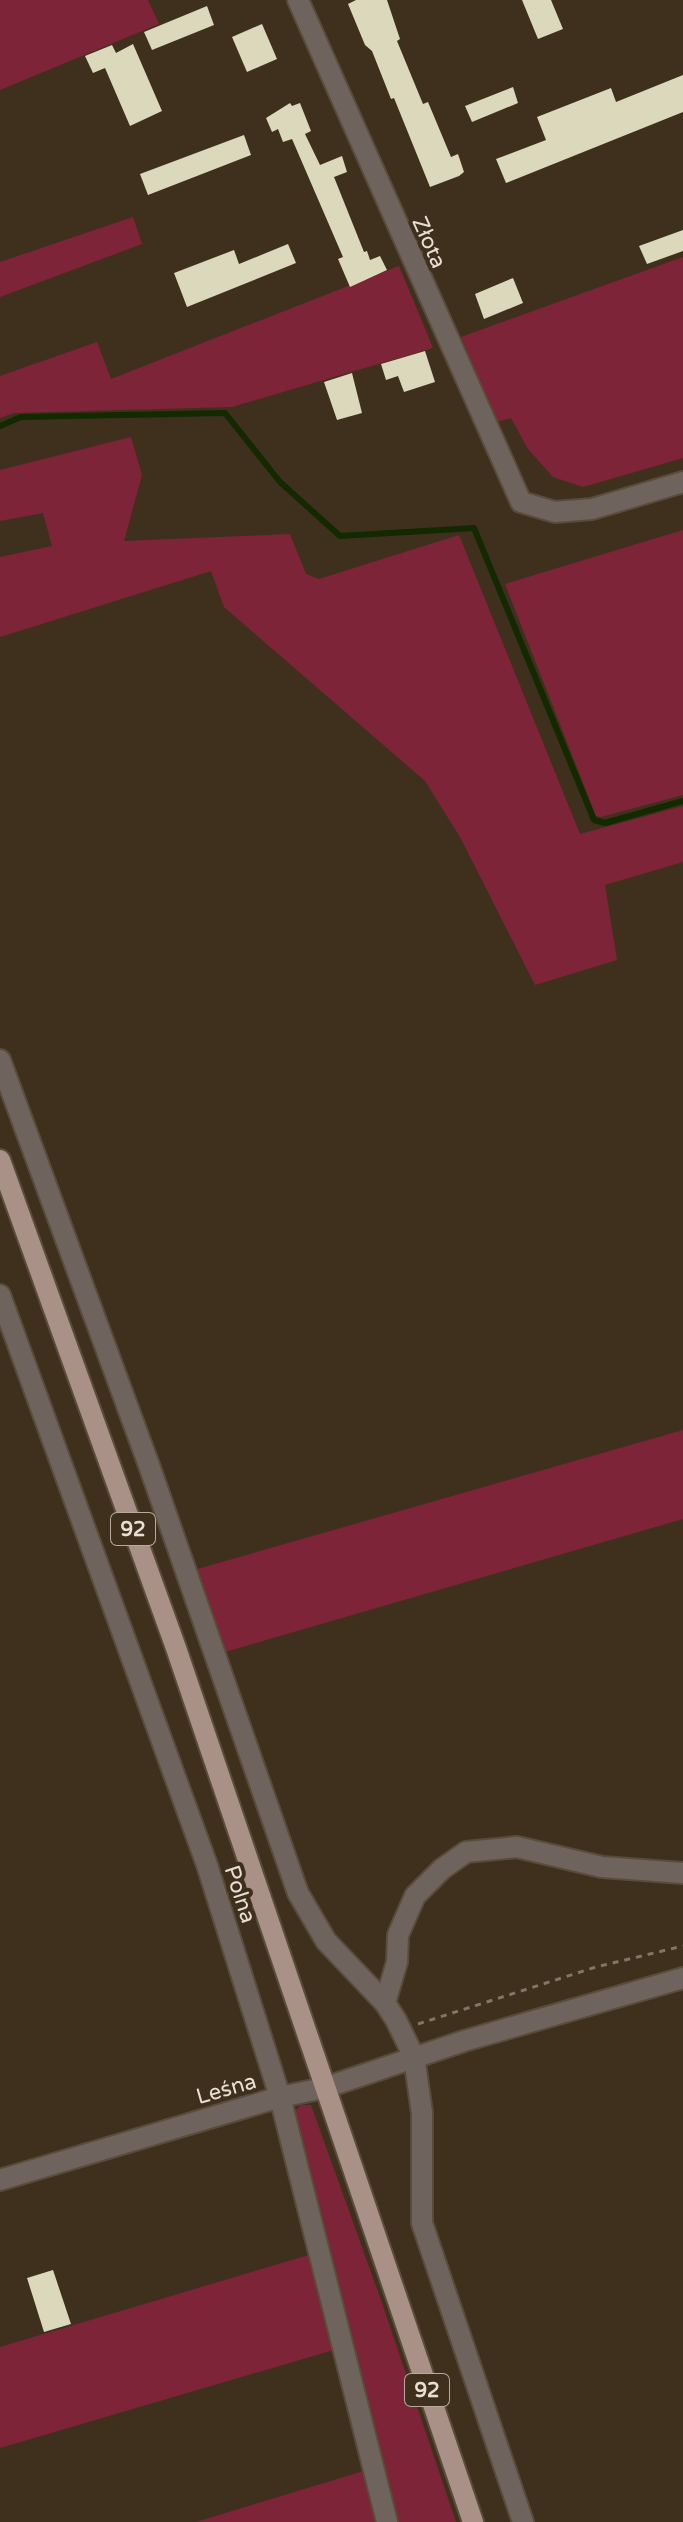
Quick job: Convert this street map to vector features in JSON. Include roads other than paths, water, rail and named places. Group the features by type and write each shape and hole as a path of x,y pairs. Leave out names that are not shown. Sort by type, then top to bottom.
{"main road":[{"name":"92","path":"0,1160 176,1648 473,2522"}],"street":[{"name":"Złota","path":"298,0 521,502 555,512 592,509 683,482"},
{"path":"0,1060 150,1468 298,1893 326,1941 385,2003 414,2057 422,2113 422,2223 523,2522"},
{"name":"Polna","path":"0,1295 207,1865 280,2097 387,2522"},
{"path":"385,2003 397,1962 398,1935 415,1896 442,1869 466,1852 517,1847 602,1867 683,1873"},
{"name":"Leśna","path":"0,2180 280,2097 324,2088 464,2041 683,1978"}],"waterway":[{"path":"0,426 21,417 225,413 280,482 340,536 474,528 594,820 605,823 683,801"}]}
